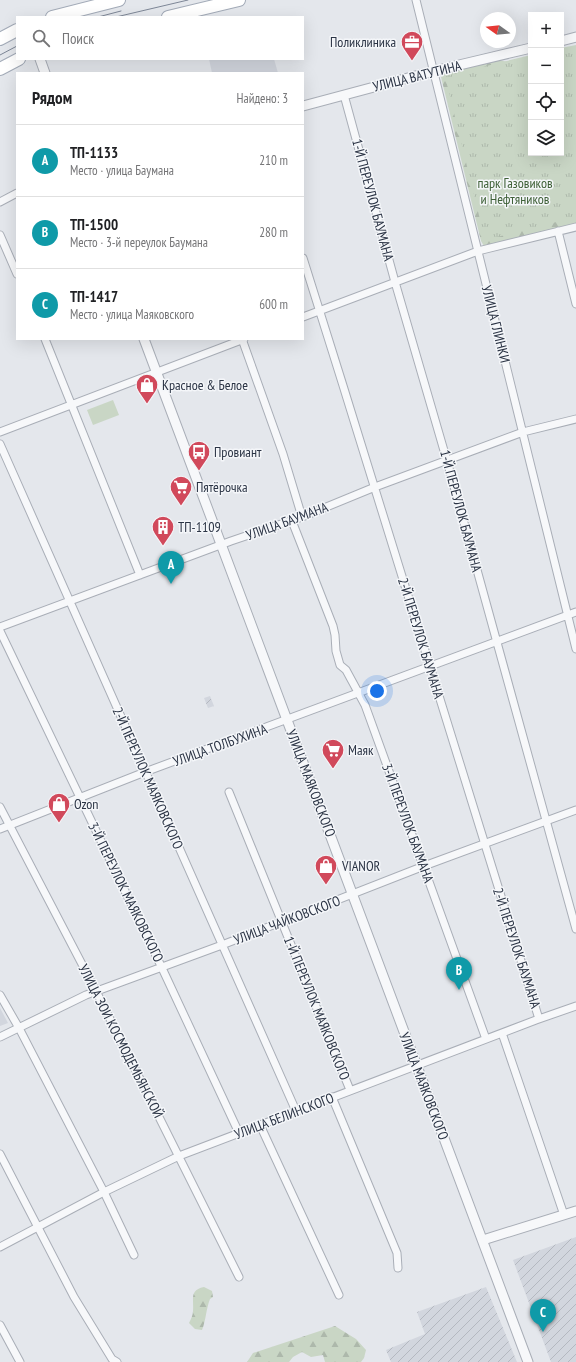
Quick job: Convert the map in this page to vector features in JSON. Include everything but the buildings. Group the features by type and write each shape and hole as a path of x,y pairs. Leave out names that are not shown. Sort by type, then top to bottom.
{"main road":[{"path":"56,16 119,0"},
{"path":"172,16 239,0"},
{"path":"0,39 16,31"},
{"path":"0,69 17,60"}],"street":[{"name":"УЛИЦА ГЛИНКИ","path":"416,0 576,649"},
{"path":"564,40 576,37"},
{"name":"УЛИЦА ВАТУТИНА","path":"304,106 434,71 528,49"},
{"path":"40,60 45,72"},
{"name":"1-Й ПЕРЕУЛОК БАУМАНА","path":"344,95 395,282 448,461 576,929"},
{"path":"0,202 16,194"},
{"path":"304,317 478,251 576,227"},
{"path":"558,231 576,304"},
{"path":"0,235 16,272"},
{"name":"2-Й ПЕРЕУЛОК БАУМАНА","path":"304,261 376,487 429,666 539,1019"},
{"path":"45,340 140,575"},
{"name":"УЛИЦА МАЯКОВСКОГО","path":"144,340 528,1362"},
{"path":"0,432 240,340"},
{"path":"243,340 283,454 302,517"},
{"name":"УЛИЦА БАУМАНА","path":"0,627 221,545 292,521 376,487 523,432 576,419"},
{"name":"2-Й ПЕРЕУЛОК МАЯКОВСКОГО","path":"0,444 296,1111"},
{"name":"3-Й ПЕРЕУЛОК БАУМАНА","path":"292,521 333,626 336,651 340,665 346,670 365,705 486,1039"},
{"name":"УЛИЦА ТОЛБУХИНА","path":"0,829 145,772 576,612"},
{"name":"3-Й ПЕРЕУЛОК МАЯКОВСКОГО","path":"0,631 162,968 238,1133"},
{"name":"1-Й ПЕРЕУЛОК МАЯКОВСКОГО","path":"229,792 283,921 350,1090"},
{"name":"УЛИЦА ЗОИ КОСМОДЕМЬЯНСКОЙ","path":"0,806 240,1277"},
{"name":"УЛИЦА ЧАЙКОВСКОГО","path":"0,1037 96,992 222,945 424,866 576,810"},
{"path":"0,995 19,1028 104,1192 134,1255"},
{"name":"УЛИЦА БЕЛИНСКОГО","path":"0,1247 37,1226 179,1156 539,1019 576,1007"},
{"path":"502,1033 564,1215"},
{"name":"1-Й ПЕРЕУЛОК МАЯКОВСКОГО","path":"332,1097 397,1253 398,1268"},
{"path":"260,1125 339,1295"},
{"path":"0,1154 74,1297 112,1359 117,1362"},
{"path":"483,1240 576,1211"},
{"path":"0,1325 20,1362"}],"shaded area":[{"path":"209,60 274,60 278,72 212,72"},
{"path":"210,696 214,706 208,708 204,698"},
{"path":"0,1008 8,1023 0,1026"},
{"path":"576,1237 576,1362 551,1362 513,1260"},
{"path":"486,1287 517,1362 391,1362 386,1350 425,1334 417,1312"}],"green space":[{"name":"парк Газовиков и Нефтяников","path":"576,45 576,217 485,240 445,76 528,56 528,156 564,156 564,47"},
{"name":"парк Газовиков и Нефтяников","path":"498,60 508,62 465,82 528,154 528,156 530,156 576,209 576,226 484,246 481,241 441,77 443,73 447,71 456,71"},
{"path":"113,400 119,415 93,425 87,410"},
{"path":"204,1287 212,1291 213,1297 210,1299 202,1330 195,1329 189,1323 193,1314 194,1293 199,1288"},
{"path":"335,1326 356,1339 366,1350 364,1358 361,1362 325,1362 323,1355 311,1357 302,1352 293,1357 289,1362 247,1362 253,1353"}],"tram line":[{"path":"120,16 188,0"},
{"path":"102,16 121,11"},
{"path":"0,55 16,47"}],"place":[{"name":"Поликлиника","path":"412,62"},
{"name":"Красное & Белое","path":"147,404"},
{"name":"Провиант","path":"199,472"},
{"name":"Пятёрочка","path":"181,506"},
{"name":"ТП-1109","path":"163,546"},
{"name":"ТП-1133","path":"171,584"},
{"name":"Маяк","path":"333,770"},
{"name":"Ozon","path":"59,824"},
{"name":"VIANOR","path":"326,886"},
{"name":"ТП-1500","path":"459,990"},
{"name":"ТП-1417","path":"543,1332"}]}
